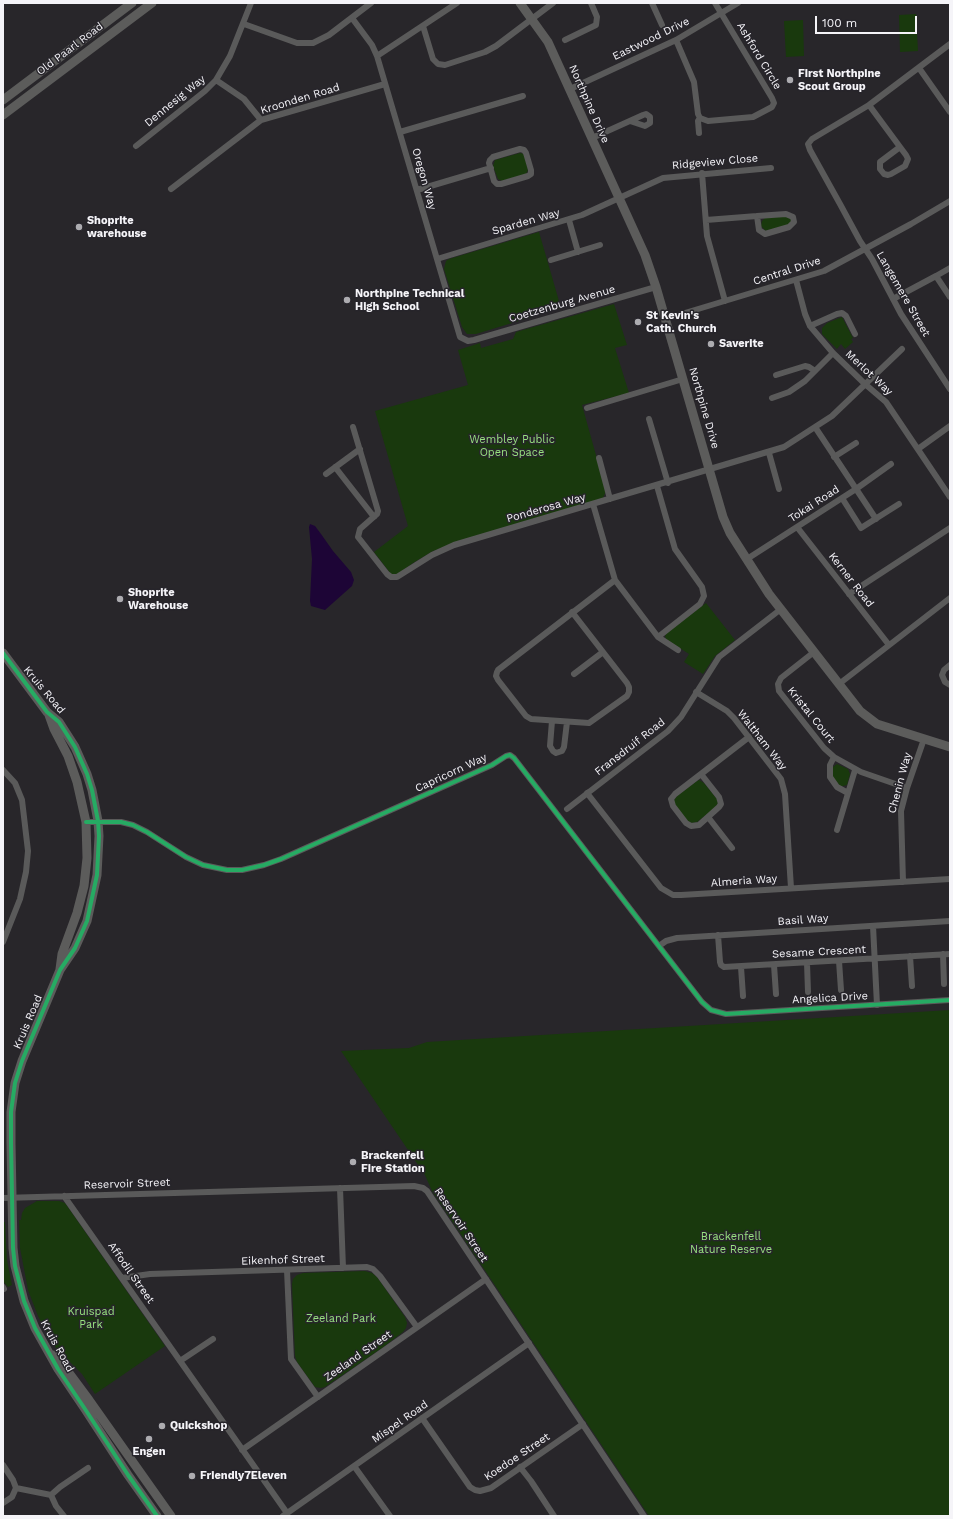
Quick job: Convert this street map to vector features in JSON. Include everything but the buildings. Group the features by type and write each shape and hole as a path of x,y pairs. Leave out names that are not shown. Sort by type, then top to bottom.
{"street":[{"name":"Old Paarl Road","path":"3,100 132,3"},
{"name":"Old Paarl Road","path":"3,115 152,3"},
{"name":"Dennesig Way","path":"136,146 206,91 216,80 230,56 244,24 251,3"},
{"path":"244,24 292,41 308,44 324,39 371,3"},
{"path":"377,56 457,3"},
{"name":"Northpine Drive","path":"520,3 548,42 644,255 656,287 709,470 725,522 730,533 769,594 860,711 871,720 884,726 950,747"},
{"path":"423,26 433,59 438,64 443,65 473,57 496,46 553,3"},
{"path":"565,40 596,24 597,18 591,3"},
{"path":"652,3 662,25"},
{"path":"715,3 721,13"},
{"name":"Eastwood Drive","path":"570,89 676,40 738,3"},
{"name":"Ashford Circle","path":"700,118 708,121 753,117 770,109 774,103 721,13"},
{"name":"Oregon Way","path":"352,18 372,45 377,56 460,337 468,341 474,340"},
{"path":"676,40 694,82 697,112 700,118 698,121 699,133"},
{"path":"900,147 880,162 880,169 884,174 891,174 907,163 908,159 906,155 869,105 950,44"},
{"path":"919,68 950,112"},
{"path":"216,80 244,99 262,120"},
{"name":"Kroonden Road","path":"171,189 262,120 385,84"},
{"path":"400,132 523,96"},
{"name":"Langemere Street","path":"869,105 812,139 808,144 901,314 950,389"},
{"path":"592,138 630,121"},
{"path":"522,149 526,153 532,172 528,176 498,184 494,181 491,168 489,162 491,158 522,149"},
{"path":"417,190 491,168"},
{"name":"Ridgeview Close","path":"619,198 663,178 771,168"},
{"path":"702,174 709,244 726,301"},
{"name":"Sparden Way","path":"437,259 569,220 619,198"},
{"name":"Central Drive","path":"665,319 824,271 866,250 950,201"},
{"path":"706,220 757,216 786,214 792,217 794,222 789,227 765,234 759,230 757,216"},
{"path":"569,220 578,252"},
{"path":"551,260 600,245"},
{"path":"893,299 950,268"},
{"path":"936,276 950,297"},
{"name":"Merlot Way","path":"796,280 805,314 810,326 833,353 890,406 950,497"},
{"name":"Coetzenburg Avenue","path":"474,340 656,287"},
{"path":"810,326 842,313 846,316 855,334"},
{"name":"Ponderosa Way","path":"374,517 360,529 358,537 387,574 394,578 432,555 454,545 784,448 835,414 902,348"},
{"path":"772,398 789,392 815,371 833,353"},
{"path":"776,375 803,366 809,367 815,371"},
{"path":"587,408 683,379"},
{"path":"650,419 668,482"},
{"path":"918,449 950,426"},
{"path":"335,467 374,517 378,511 353,427"},
{"path":"815,427 876,519"},
{"path":"834,457 856,443"},
{"path":"326,474 360,448"},
{"path":"769,453 779,488"},
{"path":"599,458 610,499"},
{"name":"Tokai Road","path":"747,559 856,489 891,464"},
{"path":"657,486 675,549 702,587 704,596 700,604 658,637"},
{"path":"842,498 861,528 899,504"},
{"path":"593,504 615,580 658,637 678,650"},
{"name":"Kerner Road","path":"797,527 889,645"},
{"path":"849,594 950,528"},
{"path":"572,612 629,685 629,692 627,696 591,723 534,720 526,716 498,680 496,674 498,670 572,612 615,580"},
{"path":"839,684 950,598"},
{"name":"Fransdruif Road","path":"567,808 668,732 681,717 719,657 780,609"},
{"path":"574,674 603,652"},
{"name":"Kristal Court","path":"814,652 781,678 778,682 779,691 824,748 834,757 855,770 907,788"},
{"name":"Kruis Road","path":"3,653 47,712 59,722 75,747 87,774 98,821 99,850 94,894 86,922 78,942 60,970 22,1061 15,1083 11,1112 7,1198 18,1282 35,1328 58,1369 153,1514"},
{"path":"950,665 944,670 942,675 945,682 950,685"},
{"name":"Waltham Way","path":"696,692 730,714 778,775 784,788 790,888"},
{"name":"Kruis Road","path":"47,712 68,756 78,782 86,822 84,886 77,913 62,954 60,970"},
{"path":"552,721 550,746 552,751 556,753 562,751 564,747 566,722"},
{"path":"701,774 721,801 719,807 696,826 689,825 673,806 671,801 675,794 749,737"},
{"name":"Chenin Way","path":"903,882 900,820 907,788 924,739"},
{"name":"Capricorn Way","path":"98,821 121,822 133,825 147,832 186,857 203,865 227,870 242,870 264,866 281,859 492,765 510,755 514,758 702,1002 711,1010"},
{"name":"Kristal Court","path":"834,757 830,765 830,777 837,788 848,793"},
{"path":"3,770 15,783 21,796 25,814 28,851 26,872 20,899 3,942"},
{"path":"837,830 855,770"},
{"name":"Almeria Way","path":"587,793 661,888 669,893 681,895 950,879"},
{"path":"708,817 732,848"},
{"path":"86,822 98,821"},
{"name":"Basil Way","path":"659,946 666,941 677,938 950,921"},
{"path":"873,926 877,1005"},
{"name":"Sesame Crescent","path":"718,935 721,965 724,968 950,954"},
{"path":"943,954 944,984"},
{"path":"910,956 912,986"},
{"path":"839,961 841,990"},
{"path":"807,963 808,992"},
{"path":"774,964 776,994"},
{"path":"741,967 743,996"},
{"name":"Angelica Drive","path":"711,1010 726,1014 950,1000"},
{"name":"Reservoir Street","path":"7,1198 414,1186 423,1188 486,1279 644,1516"},
{"path":"340,1188 343,1268"},
{"name":"Affodil Street","path":"64,1196 242,1450 285,1515"},
{"name":"Eikenhof Street","path":"122,1278 150,1274 367,1268 377,1272 417,1327"},
{"path":"287,1270 291,1359 318,1397"},
{"name":"Zeeland Street","path":"242,1450 486,1279"},
{"path":"180,1361 213,1339"},
{"name":"Mispel Road","path":"285,1515 529,1343"},
{"name":"Kruis Road","path":"47,1348 63,1365 166,1509"},
{"name":"Koedoe Street","path":"422,1418 470,1487 475,1490 486,1491 583,1424"},
{"path":"3,1465 13,1480 16,1488 12,1497 3,1503"},
{"path":"354,1466 390,1516"},
{"path":"520,1467 554,1516"},
{"path":"52,1495 60,1487 88,1468"},
{"path":"16,1488 52,1495"},
{"path":"52,1495 56,1506 64,1516"},
{"path":"153,1514 166,1509"}],"green space":[{"path":"916,14 918,51 900,52 899,15"},
{"path":"803,20 804,56 786,57 784,21"},
{"path":"520,153 524,154 528,170 526,174 502,181 498,179 493,166 495,160"},
{"path":"786,216 791,219 789,225 766,231 761,226 762,221 765,218"},
{"path":"539,232 561,308 476,334 467,334 462,327 444,269 446,261"},
{"name":"Wembley Public Open Space","path":"614,304 627,345 615,348 629,393 582,405 606,491 603,498 433,551 398,574 391,574 374,552 408,526 375,411 468,385 458,350 480,343 481,348 513,339 516,332"},
{"path":"842,317 853,338 851,339 853,342 845,349 841,344 837,349 822,334 822,328 827,323"},
{"path":"706,603 735,640 715,656 703,674 684,662 689,654 666,639 665,636"},
{"path":"837,764 848,769 850,774 847,785 840,786 833,777 833,767"},
{"path":"699,780 704,783 717,799 718,803 716,807 697,822 692,823 687,821 675,805 674,800 677,796"},
{"name":"Brackenfell Nature Reserve","path":"950,1010 950,1516 649,1516 432,1191 425,1175 341,1051 409,1048 427,1042"},
{"name":"Kruispad Park","path":"37,1201 59,1201 65,1203 165,1346 95,1394 82,1374 59,1352 51,1341 38,1316 28,1290 20,1248 19,1220 21,1220 22,1213 25,1208"},
{"path":"3,1222 5,1222 7,1260 12,1285 8,1287 3,1281"},
{"name":"Zeeland Park","path":"365,1271 372,1273 377,1277 405,1317 407,1323 406,1328 382,1348 325,1387 315,1387 297,1362 295,1356 293,1279 297,1275 303,1273"}],"shaded area":[{"path":"310,524 315,526 333,551 351,572 354,580 352,586 325,610 311,606 310,601 312,559"}],"cycle path":[{"path":"3,653 47,712 59,722 75,747 87,774 92,790 98,821 99,836 97,875 87,921 75,948 60,970 22,1061 15,1083 11,1112 13,1248 15,1266 24,1301 35,1328 58,1369 157,1516"},
{"path":"86,822 121,822 133,825 147,832 186,857 203,865 227,870 242,870 281,859 492,765 510,755 514,758 702,1002 711,1010 726,1014 950,1000"}],"place":[{"name":"First Northpine Scout Group","path":"790,80"},
{"name":"Shoprite warehouse","path":"79,227"},
{"name":"Northpine Technical High School","path":"347,300"},
{"name":"St Kevin's Cath. Church","path":"638,322"},
{"name":"Saverite","path":"711,344"},
{"name":"Shoprite Warehouse","path":"120,599"},
{"name":"Brackenfell Fire Station","path":"353,1162"},
{"name":"Quickshop","path":"162,1426"},
{"name":"Engen","path":"149,1439"},
{"name":"Friendly7Eleven","path":"192,1476"}]}
